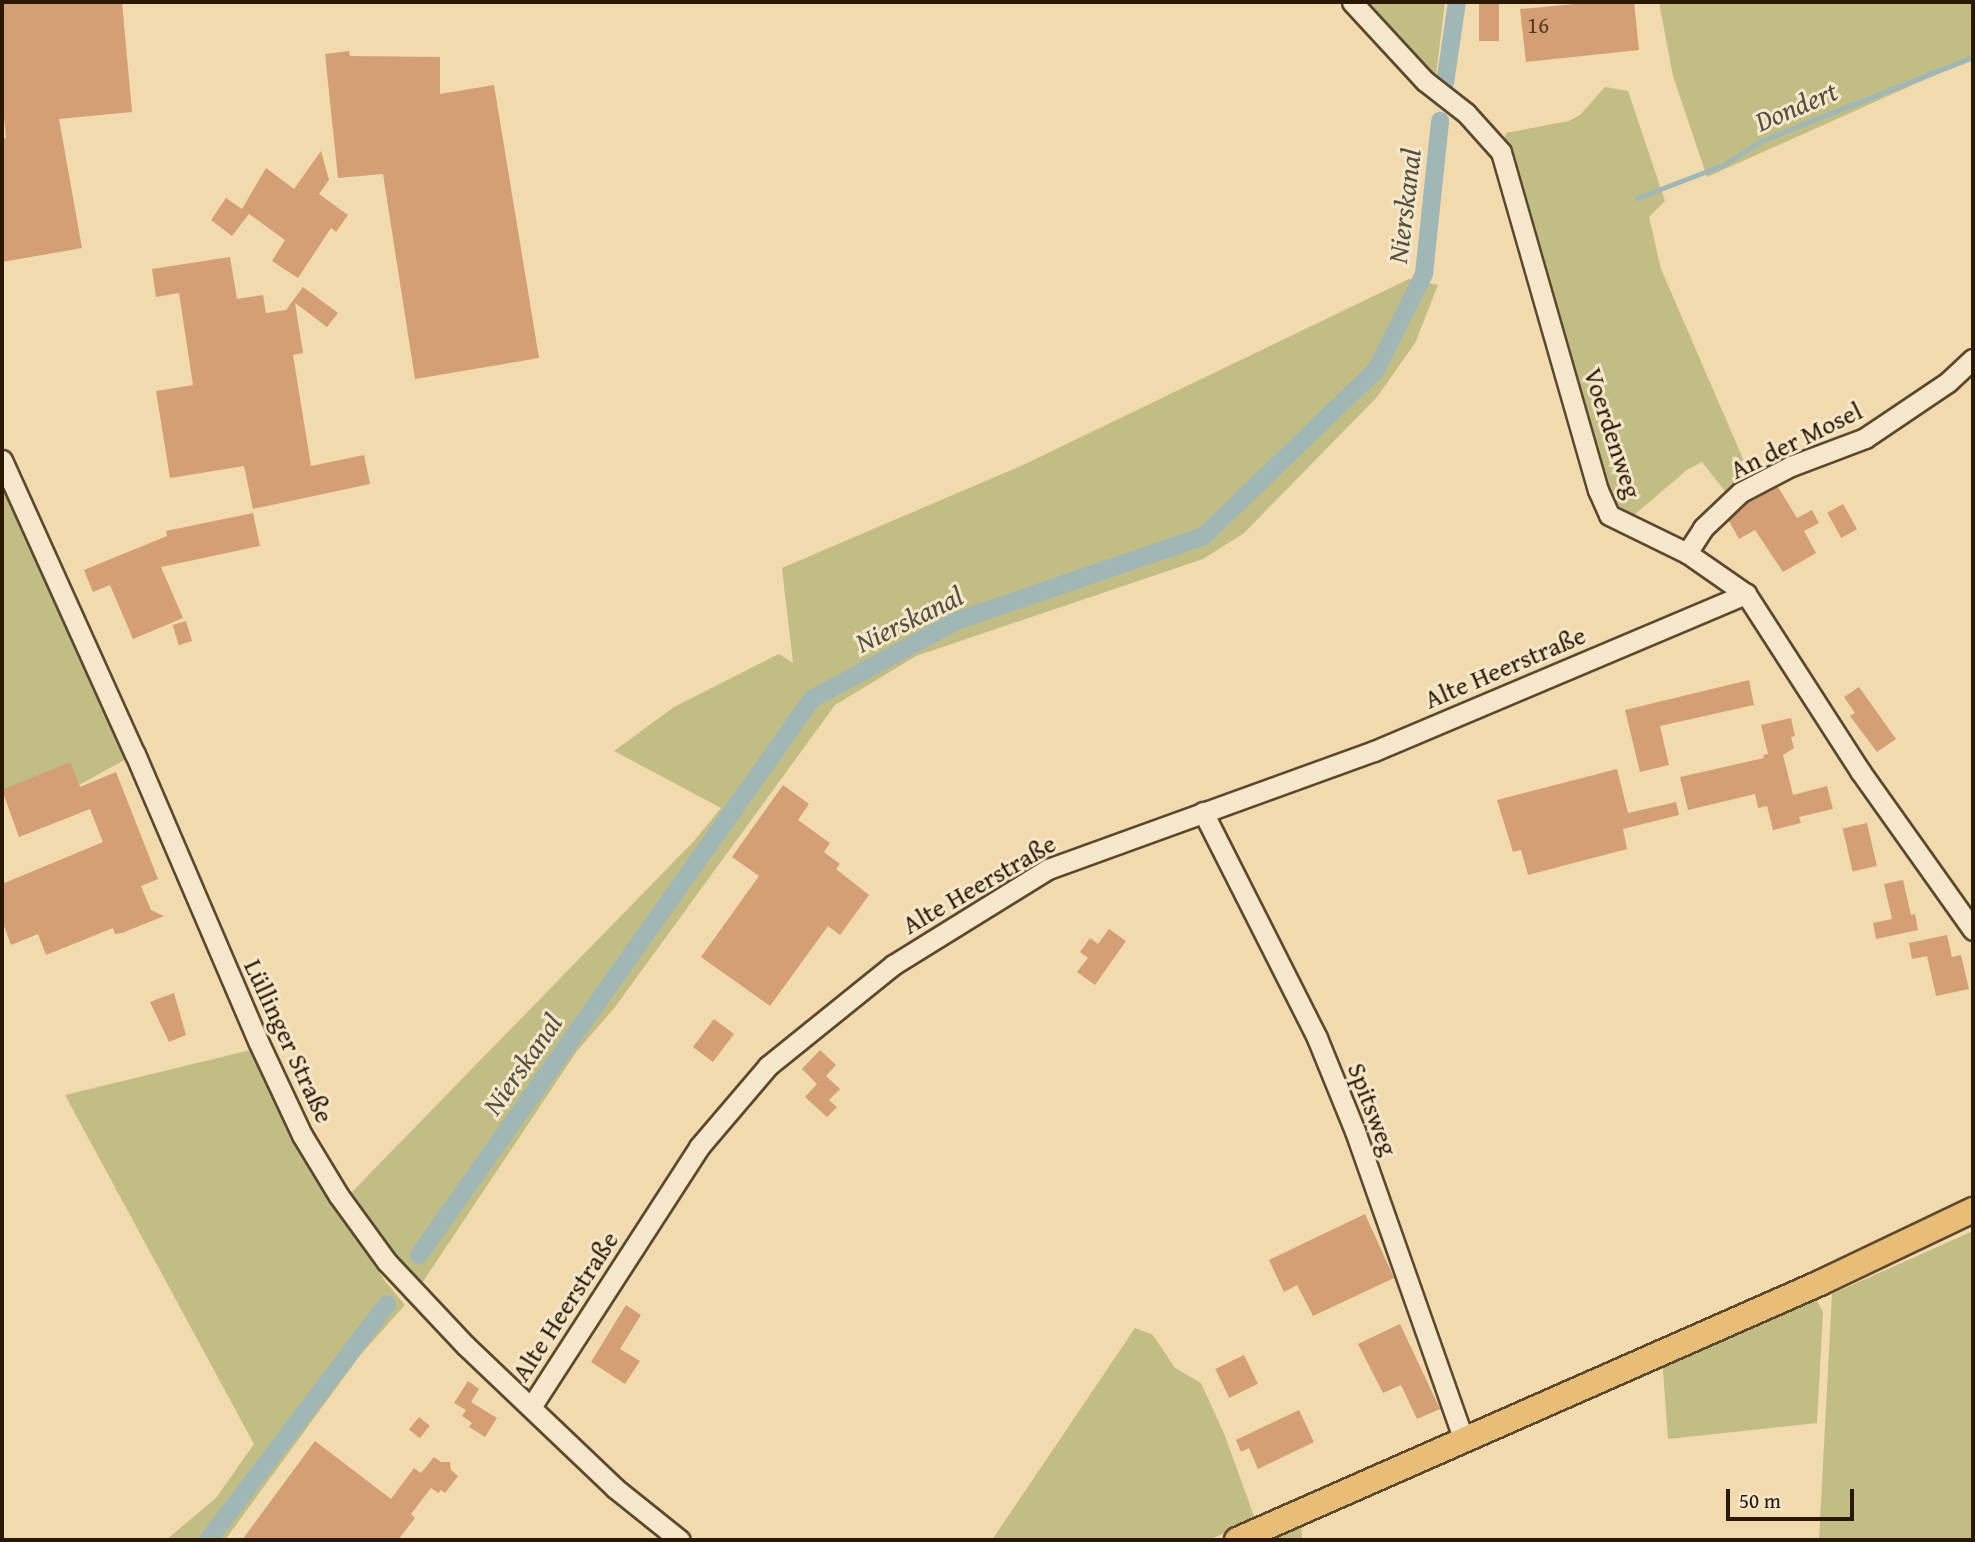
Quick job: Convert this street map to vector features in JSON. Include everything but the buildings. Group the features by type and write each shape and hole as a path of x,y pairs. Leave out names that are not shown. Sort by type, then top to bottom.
{"main road":[{"path":"1237,1540 1464,1437 1820,1283 1973,1210"}],"street":[{"name":"Voerdenweg","path":"1352,2 1425,81 1466,113 1501,152 1603,504 1609,515 1687,553 1746,594 1860,771 1973,930"},
{"name":"An der Mosel","path":"1687,553 1703,528 1741,492 1791,466 1865,438 1948,382 1973,359"},
{"name":"Lüllinger Straße","path":"2,460 302,1135 339,1196 387,1262 466,1346 615,1488 680,1540"},
{"name":"Alte Heerstraße","path":"531,1407 699,1147 768,1066 893,965 1048,869 1374,751 1746,594"},
{"name":"Spitsweg","path":"1203,812 1317,1038 1355,1131 1464,1437"}],"shaded area":[{"path":"1346,2 1445,2 1435,83"},
{"path":"1659,2 1973,2 1973,58 1707,177 1673,76"},
{"path":"1605,87 1628,91 1665,201 1649,217 1661,269 1750,475 1728,495 1702,462 1687,470 1628,520 1611,510 1504,140 1506,133 1569,121 1580,115"},
{"path":"1409,279 1438,285 1415,343 1377,397 1244,533 1203,559 916,656 835,705 615,1007 577,1051 420,1286 350,1194 694,841 721,808 614,751 674,707 779,654 793,663 782,568 1023,465"},
{"path":"2,457 135,754 79,785 69,765 2,792"},
{"path":"259,1048 338,1209 385,1281 405,1305 361,1354 225,1540 166,1540 216,1498 254,1444 65,1095"},
{"path":"1973,1231 1973,1540 1819,1540 1832,1294"},
{"path":"1801,1296 1817,1301 1823,1312 1817,1423 1668,1439 1663,1370 1659,1360"},
{"path":"1135,1328 1153,1335 1175,1368 1201,1383 1225,1436 1255,1519 1209,1540 992,1540"},
{"path":"1301,1523 1302,1540 1262,1540"}],"waterway":[{"name":"Nierskanal","path":"1445,83 1457,2"},
{"name":"Dondert","path":"1637,198 1723,165 1763,140 1973,57"},
{"name":"Nierskanal","path":"419,1255 812,699 956,621 1204,536 1376,370 1424,274 1440,121"},
{"name":"Nierskanal","path":"208,1540 387,1304"}]}
